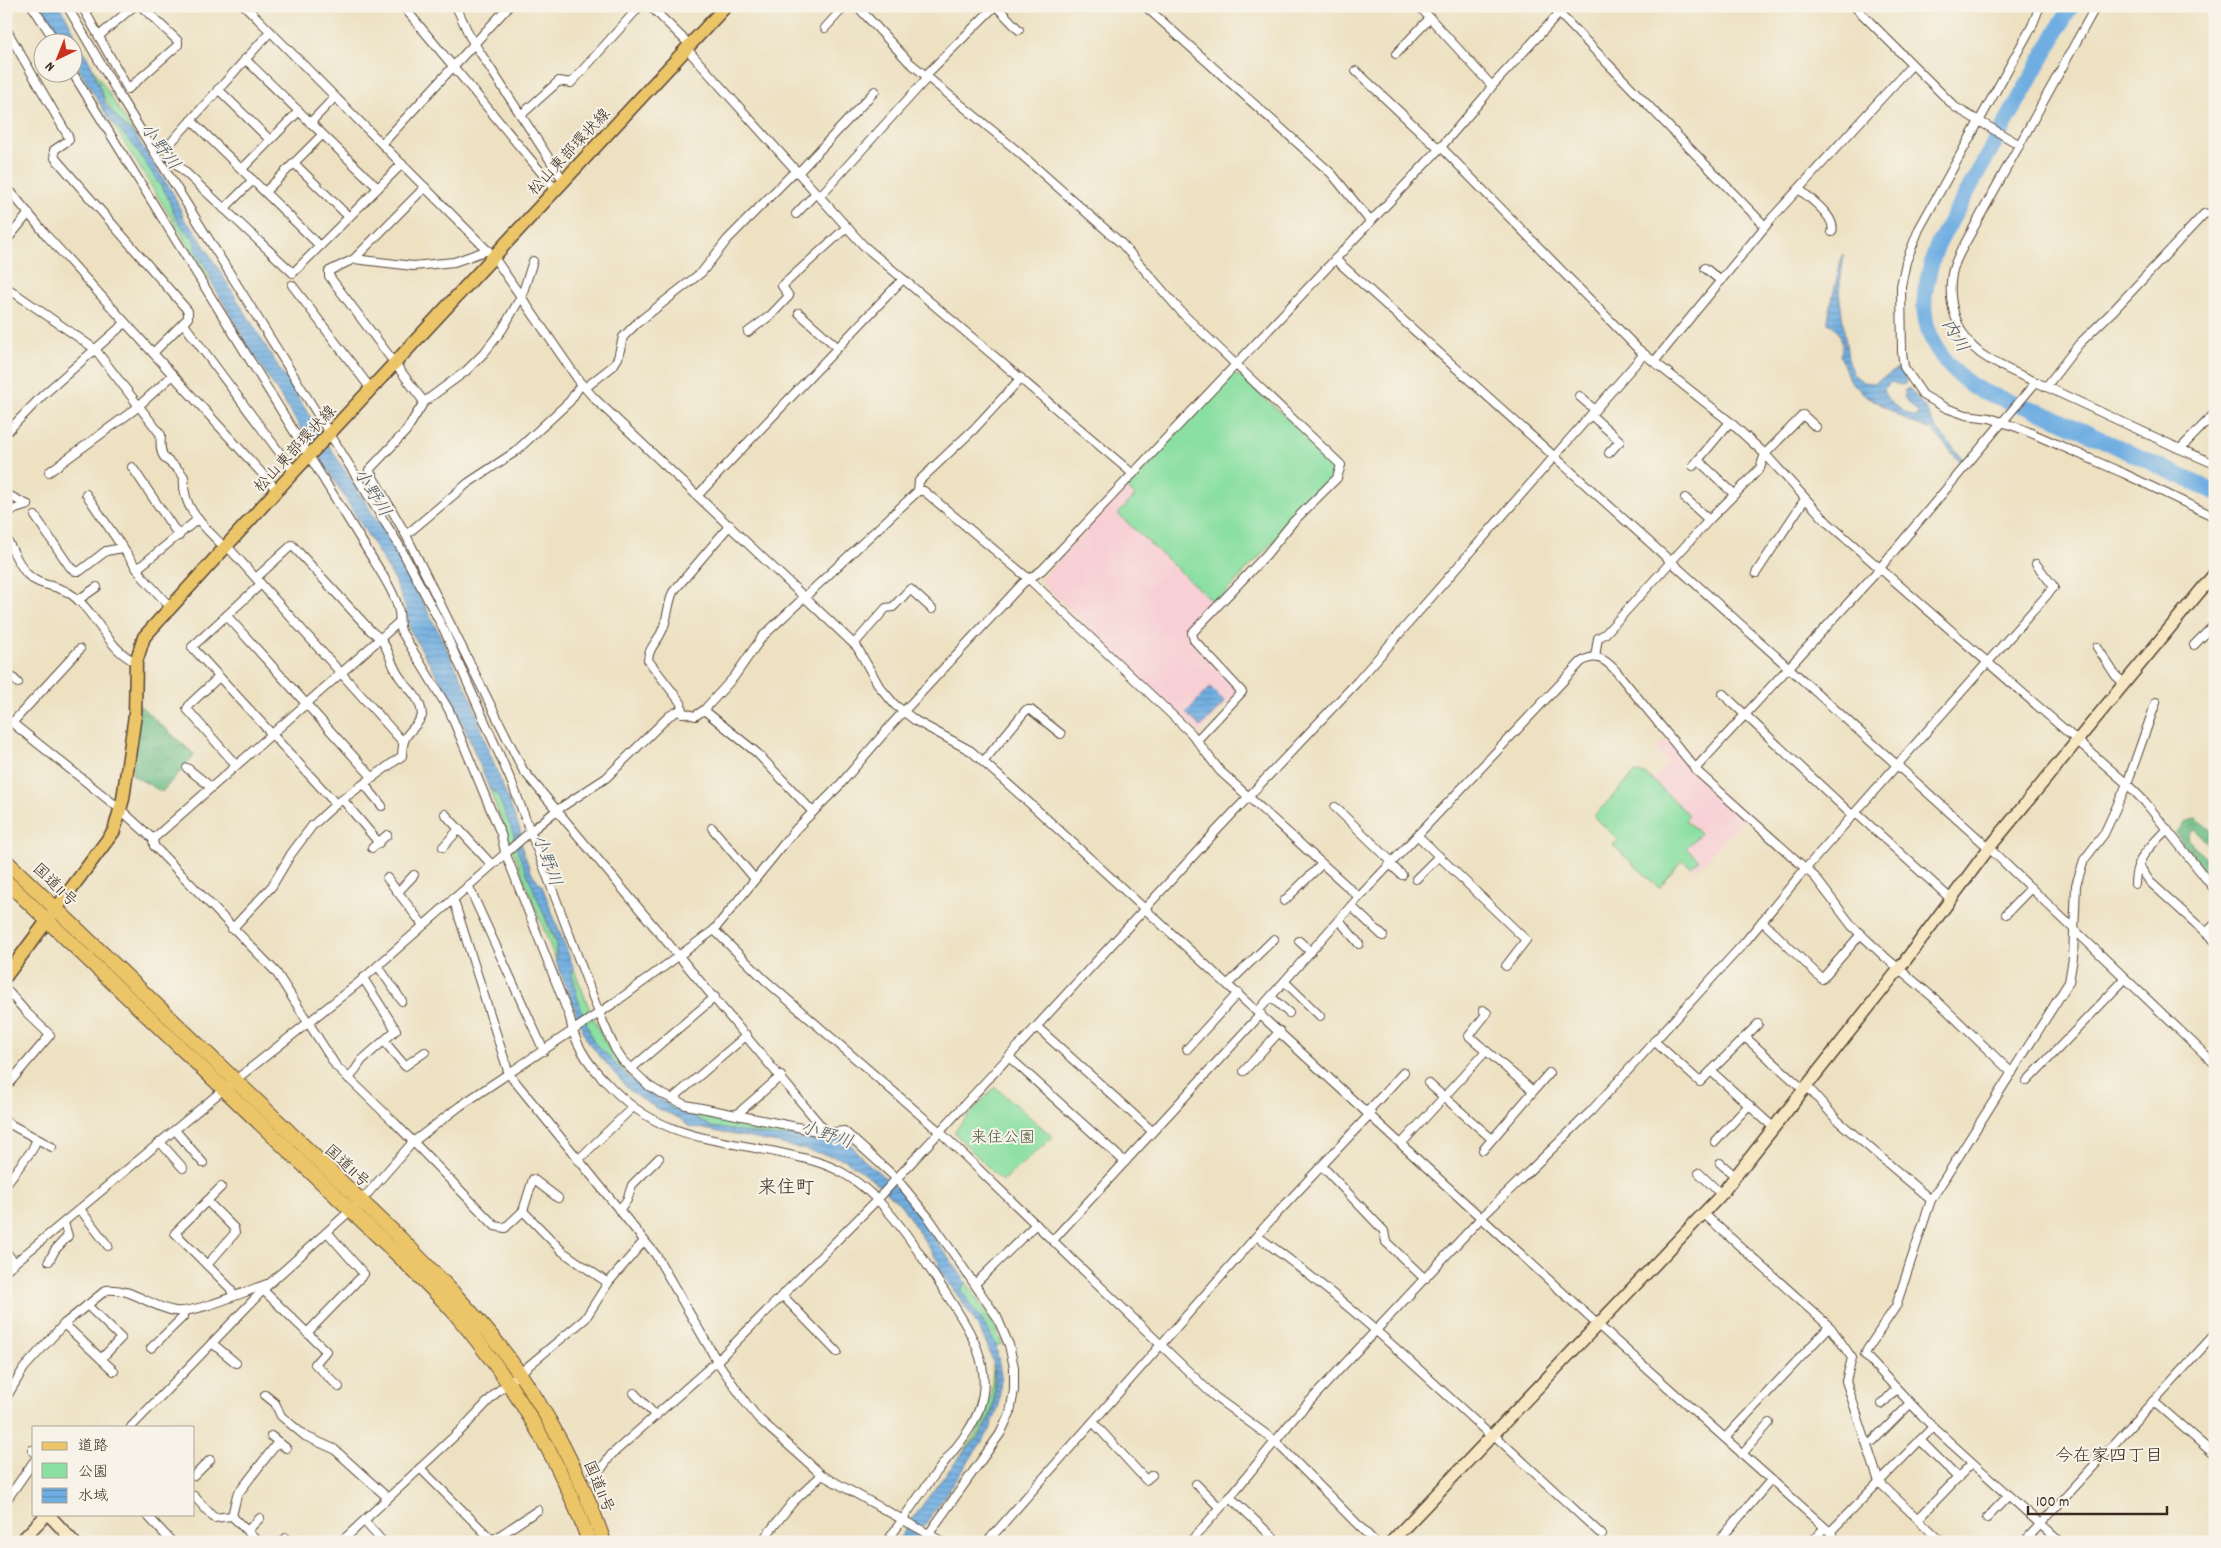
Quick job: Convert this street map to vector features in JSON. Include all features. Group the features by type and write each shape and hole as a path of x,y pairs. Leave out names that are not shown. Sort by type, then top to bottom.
{"highway":[{"name":"国道11号","path":"6,861 56,908 351,1211 452,1310 514,1379 564,1448 604,1542"},
{"name":"国道11号","path":"6,881 229,1084 362,1201 458,1298 508,1356 514,1379 551,1453 589,1542"}],"main road":[{"name":"松山東部環状線","path":"6,976 114,831 120,809 135,715 134,680 136,662 144,637 371,389 491,253 559,184 726,6"}],"street":[{"path":"32,6 49,32"},
{"path":"67,6 122,100 328,434 399,545 445,632 481,708 598,1014 615,1049 631,1070 649,1086 686,1105 827,1133 844,1131 895,1179 929,1218 997,1317 1009,1345 1014,1368 1014,1390 1010,1413 987,1453 926,1532 923,1542"},
{"path":"82,6 128,89 178,45 178,41 141,6"},
{"path":"99,36 134,6"},
{"path":"245,6 491,253 522,295 583,386 854,644 886,695 904,712 971,751 1369,1112 1598,1325 1828,1530 1838,1542"},
{"path":"403,6 453,66 559,184"},
{"path":"456,6 474,44 521,115 559,184"},
{"path":"382,144 444,79 453,66 509,6"},
{"path":"521,115 559,81 571,83 640,6"},
{"path":"650,6 863,245 1133,474"},
{"path":"824,28 845,6"},
{"path":"857,6 909,62 1015,149 1122,244 1184,315 1338,461 1341,471 1337,478 1293,522 1266,555 1192,633 1194,640 1242,692 1197,740"},
{"path":"796,214 818,195 927,76 996,6 1019,30"},
{"path":"1145,6 1332,174 1370,221"},
{"path":"1419,6 1492,86"},
{"path":"1552,6 1558,15 1766,226"},
{"path":"132,1426 269,1284 362,1201 413,1142 452,1111 574,1031 681,956 714,930 754,879 813,812 1022,583 1042,570 1236,366 1440,148 1486,96 1492,86 1566,6"},
{"path":"1854,6 1911,66 1955,108 2017,144"},
{"path":"2040,6 2032,26 1980,124 1919,229 1906,262 1901,286 1904,367 1912,381 1934,403 1966,415 2006,420 2123,473 2215,518"},
{"path":"2096,6 2017,144 1959,255 1952,272 1950,288 1956,319 1970,343 1980,353 2035,385 2046,387 2215,464"},
{"path":"1396,54 1430,18"},
{"path":"6,29 68,136 69,140 54,150 55,158 185,307 189,315 153,353"},
{"path":"270,32 167,147 170,158 293,273 402,164"},
{"path":"245,59 378,188"},
{"path":"1654,362 1766,226 1911,66"},
{"path":"1356,72 1440,148 1644,354 1730,422 1765,454 1828,523 2127,784 2167,829 2215,890"},
{"path":"78,82 310,454 393,596 399,612 398,622 424,671 449,710 501,834 574,1031 591,1066 632,1108 649,1119 673,1130 816,1161 843,1173 877,1199 900,1226 974,1337 984,1372 982,1397 976,1418 887,1542"},
{"path":"218,90 270,140"},
{"path":"406,535 468,483 515,452 570,401 583,386 613,366 618,358 624,337 637,323 702,272 727,240 797,172 875,91"},
{"path":"310,123 336,97"},
{"path":"242,169 299,111"},
{"path":"191,120 320,246"},
{"path":"265,192 322,135"},
{"path":"294,164 348,217"},
{"path":"224,209 253,180"},
{"path":"6,186 47,236 277,490"},
{"path":"424,402 329,276 329,271 354,260 425,187"},
{"path":"1799,189 1828,217 1832,223 1832,232"},
{"path":"6,241 29,213"},
{"path":"2046,387 2079,344 2112,312 2204,214 2210,213 2215,219"},
{"path":"748,332 771,315 789,296 782,286 847,227"},
{"path":"354,260 413,266 454,262 491,253"},
{"path":"1335,259 1556,455 1989,848 2215,1064"},
{"path":"532,261 522,295 502,330 477,362 424,402 406,431 369,470 406,535 518,762 827,1133"},
{"path":"1705,268 1721,281"},
{"path":"698,495 903,279"},
{"path":"292,285 371,389"},
{"path":"6,287 95,349 161,435 160,450 162,456 184,477 186,502 198,519 258,581 402,741"},
{"path":"798,313 837,347"},
{"path":"6,433 42,396 125,323"},
{"path":"183,323 294,472"},
{"path":"592,1476 602,1468 611,1455 717,1361 877,1199 940,1132 1357,682 1644,354"},
{"path":"49,472 139,406 173,375"},
{"path":"918,492 919,481 974,429 1021,378"},
{"path":"1695,769 1880,567 2035,385"},
{"path":"1579,396 1620,441 1609,452"},
{"path":"2180,449 2215,413"},
{"path":"1595,657 1598,638 1605,634 1709,520 1760,468 1765,454 1803,415 1816,427"},
{"path":"1730,422 1695,463 1734,494"},
{"path":"132,467 179,536"},
{"path":"6,1270 229,1084 309,1023 378,966 491,864 557,810 606,778 669,716 678,711 695,716 704,710 734,677 762,637 918,492 924,491 1029,579 1197,740 1220,771 1359,897"},
{"path":"6,494 28,505 6,512"},
{"path":"86,494 137,569 171,608"},
{"path":"1685,498 1709,520"},
{"path":"1756,574 1806,499"},
{"path":"35,516 70,567 76,571 80,571 106,551 123,548"},
{"path":"137,569 198,519"},
{"path":"682,713 682,703 648,660 648,651 665,625 668,604 673,592 730,525"},
{"path":"6,537 15,557 33,579 40,584 68,592 78,600 125,657 136,662"},
{"path":"232,930 272,886 291,854 312,826 340,802 402,756 402,741 419,721 421,711 411,688 399,677 385,643 371,632 292,545 227,616 192,647 271,735 340,802 379,842"},
{"path":"1190,1542 1230,1497 1274,1440 1482,1217 1591,1111 1762,921 1806,868 2054,587 2036,564"},
{"path":"1391,1542 1704,1214 1899,969 1989,848 2215,573"},
{"path":"78,600 97,587"},
{"path":"854,644 886,608 893,607 910,589 932,609"},
{"path":"227,616 374,778"},
{"path":"153,839 398,622"},
{"path":"2194,645 2215,624"},
{"path":"2096,647 2116,676 2124,683"},
{"path":"80,649 9,720 120,809 153,839 154,846 232,930 276,972 336,1066 495,1226 505,1228 523,1211 532,1180 558,1198"},
{"path":"1053,1240 1260,1013 1271,997 1359,897 1581,662 1595,657 1609,663 1695,769 1806,868 1815,877 1842,914 1861,934 1935,999 2012,1073"},
{"path":"6,684 12,677 18,683"},
{"path":"219,677 187,709 236,766"},
{"path":"1723,694 1854,814 1952,900"},
{"path":"2060,1542 1933,1427 1865,1355 1884,1322 1896,1306 1931,1200 2068,982 2073,958 2076,885 2084,860 2104,834 2113,810 2127,784 2156,702"},
{"path":"704,710 757,753 813,812"},
{"path":"983,762 1026,710 1031,710 1061,734"},
{"path":"188,768 211,787"},
{"path":"365,785 382,806"},
{"path":"1335,808 1402,875"},
{"path":"445,814 491,864"},
{"path":"712,828 754,879"},
{"path":"443,847 459,829"},
{"path":"2135,884 2135,872 2139,860 2167,829"},
{"path":"372,848 388,835"},
{"path":"1418,835 1526,940 1506,966"},
{"path":"1416,879 1439,856"},
{"path":"1284,901 1322,864"},
{"path":"2138,864 2150,882 2215,941"},
{"path":"398,892 414,875"},
{"path":"387,878 423,925"},
{"path":"468,884 544,1051"},
{"path":"2006,914 2031,888"},
{"path":"453,898 509,1074 668,1272 717,1361 758,1418 822,1475 943,1542"},
{"path":"1351,906 1383,936"},
{"path":"1339,920 1359,944"},
{"path":"1762,921 1822,979 1861,934"},
{"path":"2206,933 2215,924"},
{"path":"714,930 778,992 940,1132 1216,1397 1274,1440 1374,1542"},
{"path":"1228,984 1274,939"},
{"path":"1299,941 1311,952"},
{"path":"378,966 402,1001"},
{"path":"349,1079 362,1060 396,1030 363,978"},
{"path":"2027,1081 2125,978"},
{"path":"1284,982 1320,1016"},
{"path":"6,989 50,1035 6,1087"},
{"path":"1187,1049 1238,993"},
{"path":"631,1070 715,997"},
{"path":"1271,997 1289,1013"},
{"path":"1483,1010 1486,1013 1469,1036 1533,1091"},
{"path":"1654,1041 1700,1082 1758,1024"},
{"path":"1037,1026 1152,1132"},
{"path":"1244,1071 1280,1031"},
{"path":"672,1099 747,1035"},
{"path":"1745,1037 1805,1088 1837,1120 1931,1200"},
{"path":"384,1041 405,1066 422,1057"},
{"path":"1402,1143 1486,1051"},
{"path":"1009,1057 1125,1162"},
{"path":"1711,1071 1774,1128"},
{"path":"987,1542 1404,1072"},
{"path":"1483,1150 1550,1073"},
{"path":"736,1115 781,1076"},
{"path":"1428,1083 1492,1139"},
{"path":"1715,1142 1749,1105"},
{"path":"578,1160 632,1108"},
{"path":"6,1122 52,1147"},
{"path":"175,1130 203,1163"},
{"path":"6,1184 32,1150 37,1139"},
{"path":"160,1142 183,1168"},
{"path":"619,1210 627,1200 632,1185 659,1158"},
{"path":"1720,1163 1735,1176"},
{"path":"1322,1166 1384,1231 1386,1242 1425,1279"},
{"path":"1699,1173 1721,1194"},
{"path":"221,1187 175,1233 230,1288 233,1295"},
{"path":"207,1265 235,1233 234,1228 208,1201"},
{"path":"80,1209 108,1246"},
{"path":"523,1211 563,1252 608,1283"},
{"path":"1704,1214 1830,1327 1852,1358 1846,1381 1879,1482 1942,1542"},
{"path":"49,1261 54,1250 68,1236 64,1223"},
{"path":"975,1284 1036,1224"},
{"path":"307,1333 364,1274 328,1233"},
{"path":"1257,1236 1291,1260 1378,1330 1602,1535"},
{"path":"346,1540 364,1520 514,1379 585,1319 594,1308 608,1283 644,1241"},
{"path":"6,1252 14,1262"},
{"path":"6,1398 24,1368 64,1324 106,1290 126,1291 174,1311 183,1311 269,1284"},
{"path":"263,1290 326,1351 315,1364 339,1387"},
{"path":"782,1295 837,1352"},
{"path":"87,1305 121,1338 101,1359"},
{"path":"151,1348 183,1317 183,1311"},
{"path":"64,1324 114,1371"},
{"path":"1725,1438 1830,1327"},
{"path":"2024,1542 2215,1334"},
{"path":"212,1342 236,1363"},
{"path":"1882,1404 1896,1389"},
{"path":"634,1393 656,1416"},
{"path":"265,1395 275,1404 281,1416 299,1432 313,1442 334,1449 388,1498"},
{"path":"2153,1401 2215,1455"},
{"path":"1873,1441 1910,1404"},
{"path":"1093,1422 1146,1480 1152,1475"},
{"path":"1742,1454 1769,1423"},
{"path":"1812,1542 1828,1530 1879,1482 1933,1427"},
{"path":"271,1436 286,1448"},
{"path":"1920,1440 1958,1478"},
{"path":"232,1516 237,1495 278,1442"},
{"path":"195,1475 210,1460"},
{"path":"1918,1519 1972,1463"},
{"path":"6,1501 32,1465"},
{"path":"420,1468 494,1541 538,1510"},
{"path":"761,1542 793,1502 822,1475"},
{"path":"1718,1542 1771,1480"},
{"path":"1196,1484 1220,1508"},
{"path":"1987,1518 2008,1496"},
{"path":"195,1497 214,1518 232,1516 258,1542"},
{"path":"1230,1497 1278,1542"},
{"path":"20,1542 46,1516"},
{"path":"50,1516 74,1542"},
{"path":"148,1516 172,1542"},
{"path":"247,1530 260,1518"},
{"path":"364,1520 383,1542"},
{"path":"1928,1542 1934,1534"}],"shaded area":[{"path":"1232,374 1240,376 1269,546 1187,635 1191,642 1239,690 1199,734 1043,584 1041,579"},
{"path":"1667,739 1745,818 1696,871 1682,860 1659,888 1613,845 1618,840 1594,816 1635,773 1646,774 1653,779 1668,763 1656,750"}],"green space":[{"path":"91,65 135,135 113,112 103,95"},
{"path":"108,117 135,147 167,195 175,216 194,239 196,251 210,274 212,283"},
{"path":"1232,374 1240,376 1338,464 1334,476 1215,604 1118,514 1135,496 1127,488"},
{"path":"139,705 195,755 162,792 132,775"},
{"path":"1635,773 1646,774 1689,815 1685,820 1700,834 1686,848 1699,860 1691,867 1682,860 1659,888 1613,845 1618,840 1594,816"},
{"path":"489,788 497,794 513,832 518,850 556,945 556,961"},
{"path":"2196,819 2215,833 2215,851 2195,830 2190,833 2188,838 2194,847 2215,864 2215,877 2211,879 2175,833 2187,821"},
{"path":"574,969 591,1013 605,1042 622,1068 633,1080 617,1067 593,1041 577,997 572,973"},
{"name":"来住公園","path":"995,1087 1053,1137 1002,1181 955,1134 955,1130"},
{"path":"661,1100 694,1113 806,1134 778,1137 711,1127 699,1119 675,1110"},
{"path":"966,1282 994,1325 1002,1344 996,1346 988,1330 962,1292"},
{"path":"993,1365 994,1395 989,1417 984,1427 958,1459 975,1435 985,1415 990,1394"}],"water":[{"path":"42,6 59,6 74,32 58,32"},
{"path":"82,48 91,65 106,105 125,127 135,135 174,195 185,221 194,229 281,371 398,553 472,700 487,746 520,830 522,848 531,872 542,886 574,969 572,973 577,997 593,1041 628,1077 675,1110 699,1119 711,1127 778,1137 806,1134 829,1142 840,1136 845,1138 863,1159 903,1193 966,1282 962,1292 988,1330 996,1346 1001,1376 999,1405 990,1430 913,1542 897,1542 942,1479 983,1431 992,1412 996,1386 994,1369 990,1353 980,1330 938,1268 939,1263 901,1205 871,1178 844,1159 777,1143 688,1126 679,1118 656,1108 629,1090 587,1041 556,961 556,942 517,850 513,832 497,794 489,788 457,709 410,630 405,606 393,577 341,491 247,344 212,283 210,274 196,251 194,239 175,216 167,195 135,147 108,117 82,75"},
{"path":"1842,255 1844,255 1839,292 1848,358 1852,373 1863,382 1874,383 1901,367 1906,381 1905,384 1900,385 1891,382 1883,390 1885,395 1896,407 1916,418 1918,413 1904,397 1905,390 1909,388 1925,408 1935,427 1965,461 1962,464 1932,430 1910,422 1864,394 1849,380 1840,355 1842,342 1838,332 1828,323"},
{"path":"1210,687 1225,702 1201,727 1186,713"}],"waterway":[{"name":"内川","path":"2071,6 1937,246 1925,292 1924,306 1930,334 1937,349 1947,363 1963,379 1977,389 2053,417 2215,492"}],"district":[{"name":"来住町","path":"786,1186"},
{"name":"今在家四丁目","path":"2109,1455"}],"water label":[{"name":"小野川","path":"161,146"},
{"name":"小野川","path":"373,492"},
{"name":"小野川","path":"548,860"},
{"name":"小野川","path":"827,1134"}]}
